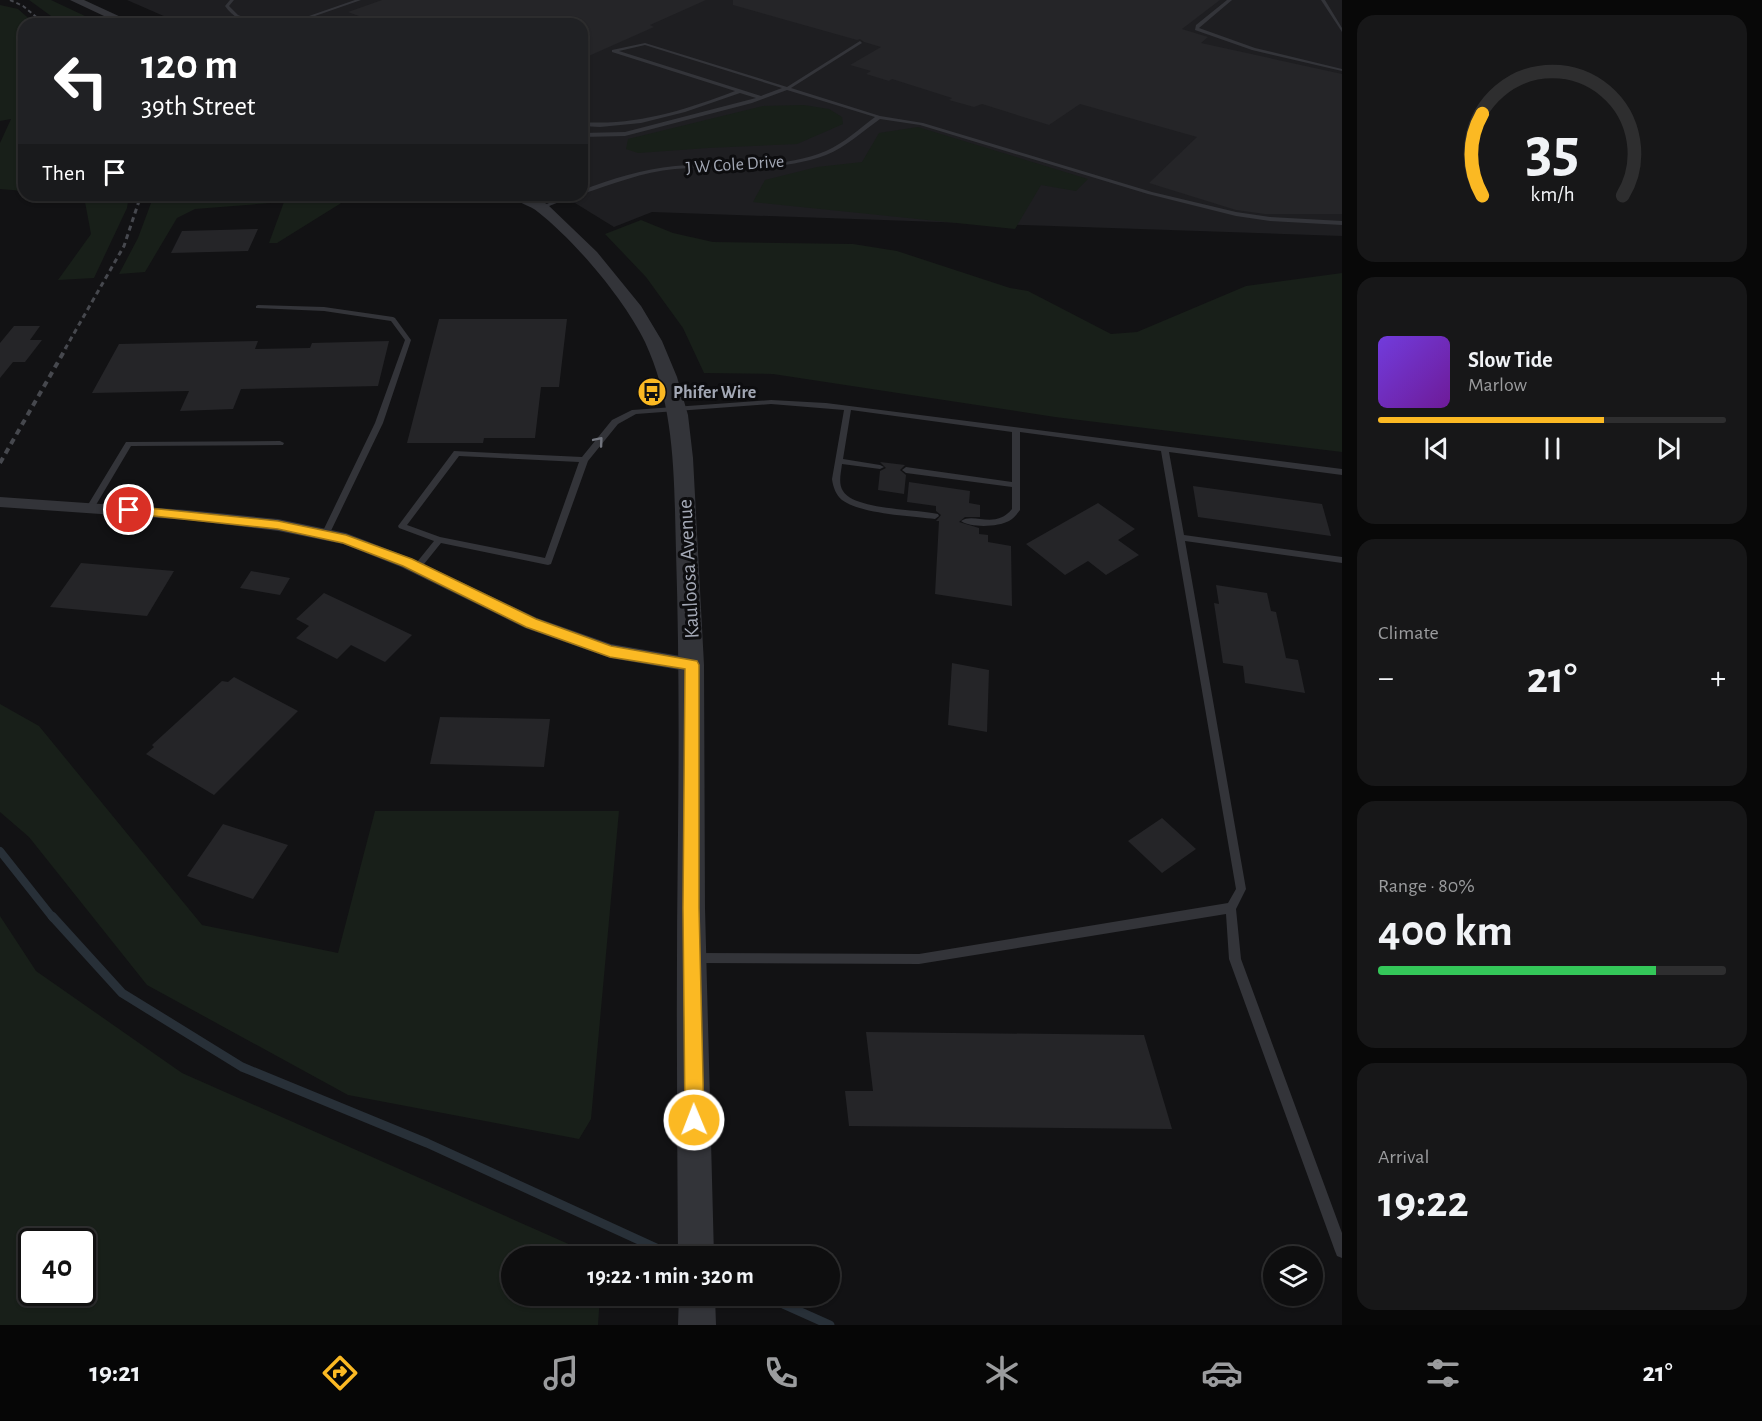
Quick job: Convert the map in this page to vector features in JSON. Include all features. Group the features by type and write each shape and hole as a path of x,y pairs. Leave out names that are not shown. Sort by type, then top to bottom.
{"street":[{"path":"75,0 116,18"},
{"name":"Kauloosa Avenue","path":"530,201 542,207 591,255 635,310 657,350 668,377 676,408 683,459 692,665 692,958 696,1246"},
{"path":"0,502 90,507 278,525 346,539 417,567 531,623 610,651 692,665"},
{"path":"697,1306 697,1325"}],"lane":[{"path":"231,0 227,6 230,11 242,18"},
{"path":"306,18 359,0"},
{"path":"1230,0 1197,29 1254,49 1342,70"},
{"path":"1323,0 1342,31"},
{"path":"588,135 625,134 761,98 788,88 860,42"},
{"path":"761,98 614,51 645,44 879,117 921,124 1150,193 1236,214 1270,219 1342,223"},
{"path":"588,125 628,123 705,104 740,91"},
{"name":"J W Cole Drive","path":"588,190 636,173 688,167 771,164 813,156 835,147 879,117"},
{"path":"542,207 558,201"},
{"path":"258,307 324,309 393,319 408,340 380,423 325,535"},
{"path":"584,460 457,453 402,526 439,540 548,562 584,460 615,423 635,412 771,402 848,408 1342,472"},
{"path":"848,408 836,479 837,489 846,499 859,505 935,516"},
{"path":"965,521 996,523 1011,518 1017,510 1016,430"},
{"path":"90,507 129,444 280,443"},
{"path":"1165,450 1241,889 1231,908 1234,959 1342,1251"},
{"path":"839,461 880,467"},
{"path":"906,471 1016,485"},
{"path":"1179,537 1342,560"},
{"path":"417,567 439,540"},
{"path":"692,958 919,959 1231,908"}],"shaded area":[{"path":"29,0 51,0 89,18 54,18"},
{"path":"127,0 1342,0 1342,236 652,212 614,227 572,201 588,201 588,18 168,18"},
{"path":"0,5 18,9 28,18 18,18 18,190 0,189 0,143 11,119 0,121"},
{"path":"804,105 829,109 842,117 843,124 797,144 638,153 626,149 628,139 763,106"},
{"path":"918,127 1088,179 1076,191 1041,185 1015,229 753,202 765,180 817,167 862,162 879,133"},
{"path":"34,201 128,201 127,208 94,278 58,280 91,234 85,202"},
{"path":"152,201 344,201 277,243 269,243 284,202 195,209 177,218 145,272 119,274 138,238"},
{"path":"641,220 673,233 713,242 853,244 897,251 1010,288 1028,291 1111,334 1137,332 1246,286 1342,273 1342,452 1055,417 773,374 704,373 683,328 646,277 605,234"},
{"path":"0,704 39,726 202,925 338,953 375,811 619,811 591,1119 579,1139 348,1095 147,985 29,837 0,812"},
{"path":"0,916 36,971 182,1073 573,1246 501,1246 501,1306 599,1306 598,1325 0,1325"}],"building":[{"path":"382,0 706,0 650,25 654,27 588,56 588,18 364,18 348,12"},
{"path":"733,0 1220,0 1182,29 1208,37 1201,43 1342,74 1342,214 1265,214 1236,210 1149,183 1197,137 1080,104 1049,125 982,104 974,107 949,100 952,98 892,79 889,81 866,74 871,71 850,65 881,47 860,39 733,5"},
{"path":"258,229 248,251 171,253 182,231"},
{"path":"439,319 567,319 559,387 541,387 535,438 484,438 483,443 407,443"},
{"path":"14,326 40,326 30,340 42,340 25,362 13,362 0,378 0,343"},
{"path":"258,341 255,349 310,348 312,343 389,341 378,386 241,389 233,409 180,411 189,391 92,393 119,344"},
{"path":"880,462 905,465 900,470 906,475 904,494 878,490 880,471 886,468"},
{"path":"909,482 970,491 969,503 980,505 980,517 965,517 959,522 979,528 979,534 988,535 988,542 1011,546 1012,606 935,594 939,521 936,521 941,515 936,511 936,506 907,502"},
{"path":"1193,486 1322,504 1331,536 1198,517"},
{"path":"1098,503 1135,529 1118,540 1139,555 1106,575 1088,561 1065,575 1026,544"},
{"path":"81,563 174,571 147,616 50,607"},
{"path":"251,571 290,578 280,595 240,588"},
{"path":"1216,585 1267,593 1271,611 1276,612 1286,658 1298,660 1305,693 1245,683 1243,666 1223,663 1214,603 1219,604"},
{"path":"324,593 412,635 385,662 351,645 337,659 296,638 309,626 296,619"},
{"path":"952,663 989,670 987,732 948,725"},
{"path":"234,677 298,711 214,795 146,754 154,747 152,745 222,681 228,682"},
{"path":"440,717 550,719 544,767 430,764"},
{"path":"1162,818 1196,849 1162,873 1128,841"},
{"path":"223,824 288,845 253,899 187,876"},
{"path":"866,1032 1144,1035 1172,1129 849,1126 845,1091 873,1091"}],"waterway":[{"path":"0,851 53,918"},
{"path":"52,916 122,993 242,1067 427,1143 652,1246"},
{"path":"787,1306 830,1325"}],"railway":[{"path":"10,0 23,6 38,18"},
{"path":"65,349 124,246 139,201"},
{"path":"0,463 66,348"}],"place":[{"name":"Phifer Wire","path":"652,392"}],"route":[{"path":"129,510 278,525 346,539 407,563 531,623 610,651 692,665 691,908 694,1120"}]}
